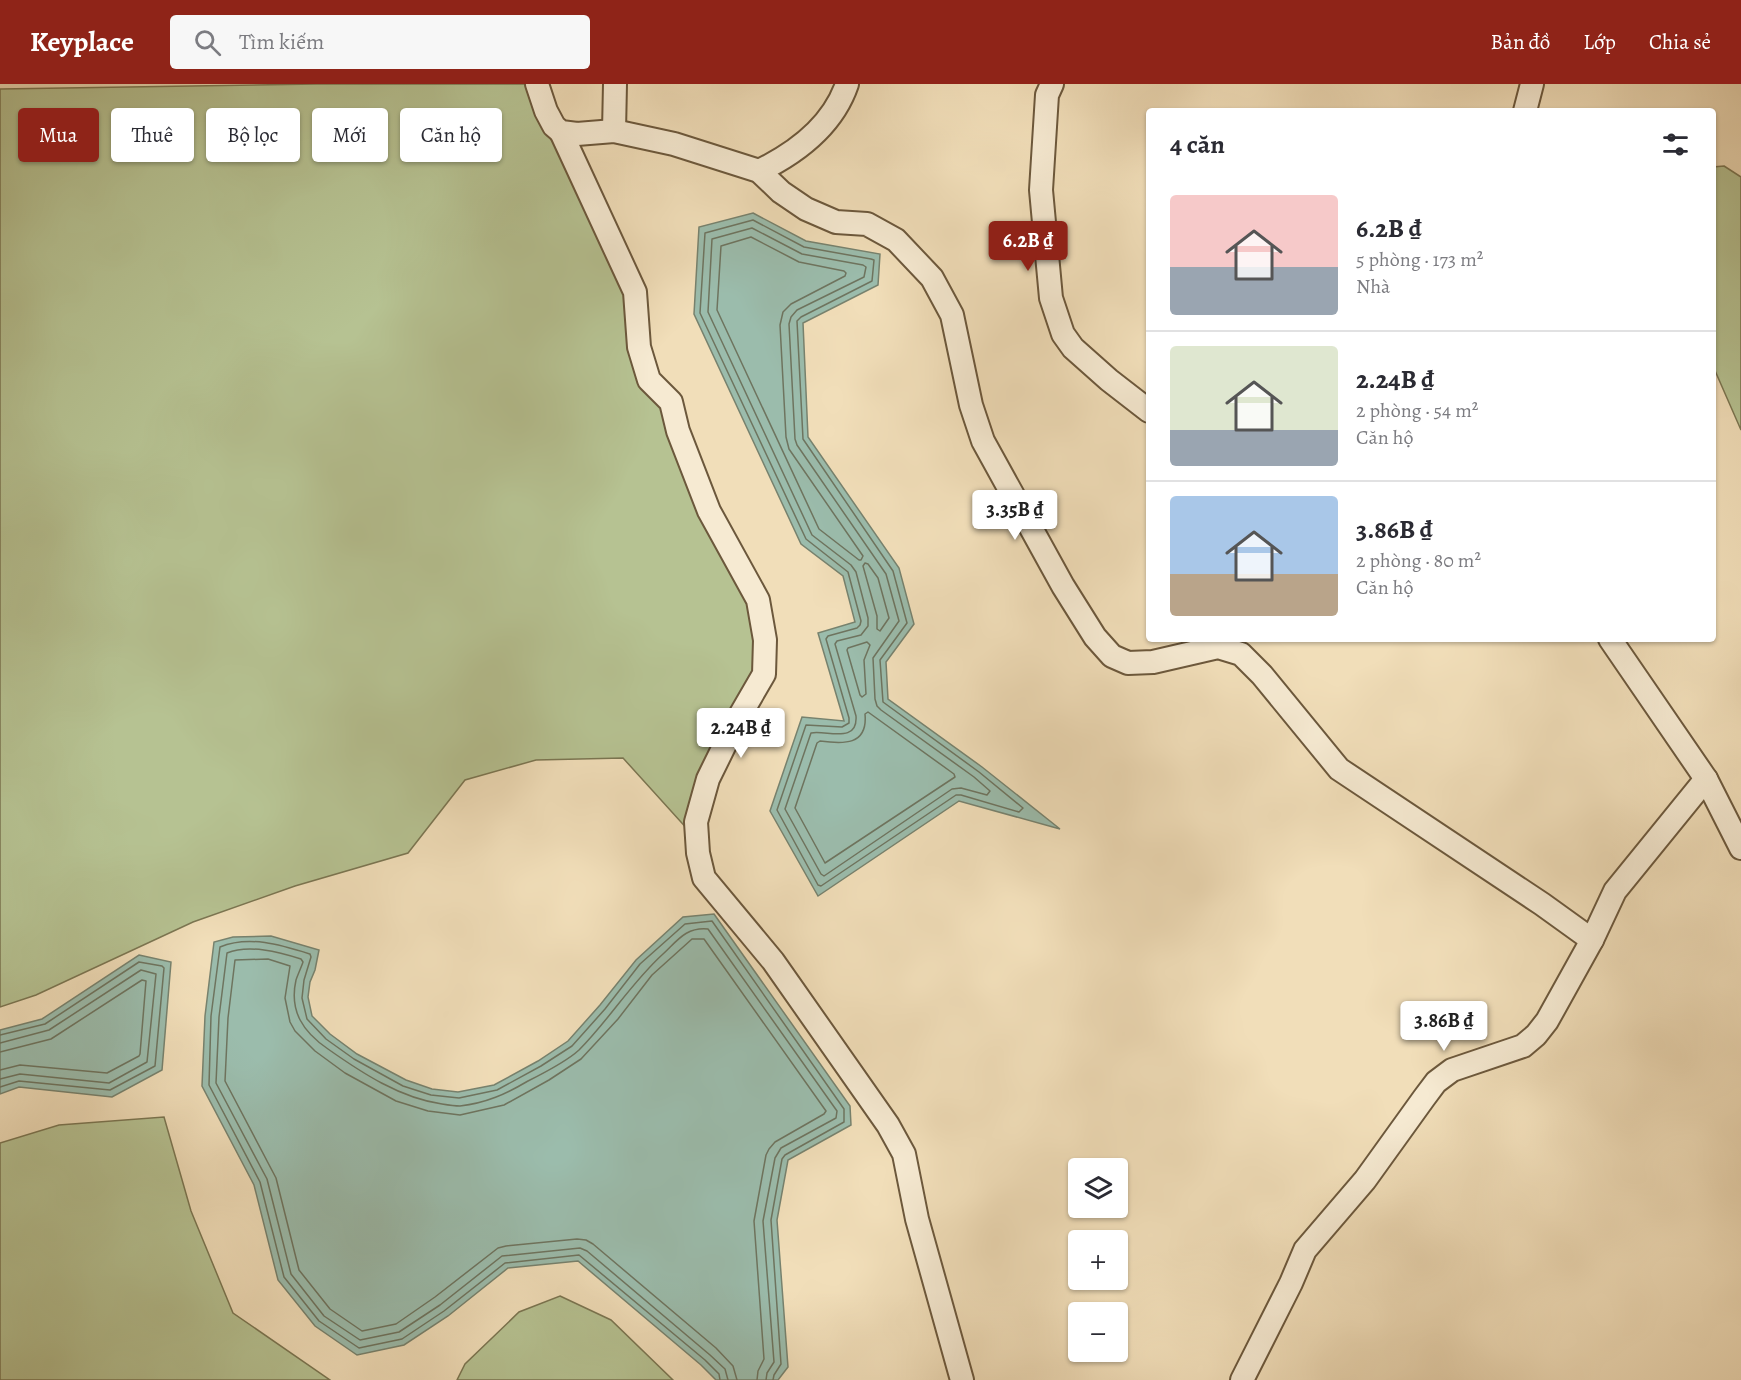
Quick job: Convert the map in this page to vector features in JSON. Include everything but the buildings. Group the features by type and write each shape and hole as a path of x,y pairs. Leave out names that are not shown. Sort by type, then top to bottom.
{"street":[{"path":"537,84 546,111 554,126 561,132 635,292 639,347 649,380 671,402 678,431 709,511 758,600 765,640 764,674 735,724 708,779 696,822 698,853 704,878 773,962 888,1125 904,1154 917,1219 962,1380"},
{"path":"614,131 615,84"},
{"path":"759,171 781,160 821,127 842,100 848,84"},
{"path":"1052,84 1047,95 1041,190 1051,298 1063,334 1073,348 1146,409"},
{"path":"1526,108 1532,84"},
{"path":"561,132 577,134 614,131 674,144 759,171 781,192 806,209 836,222 867,224 896,240 932,278 952,315 971,405 983,441 1063,586 1095,637 1112,656 1128,663 1153,662 1218,647 1240,654 1262,675 1339,769 1593,940"},
{"path":"1612,642 1706,779 1741,848"},
{"path":"1242,1380 1305,1250 1365,1180 1437,1082 1452,1070 1523,1046 1536,1035 1593,940 1615,891 1706,779"}],"green space":[{"path":"317,84 543,84 647,350 771,654 715,732 690,832 623,758 536,760 465,780 408,853 295,886 193,922 36,995 0,1007 0,89"},
{"path":"1724,166 1741,177 1741,430 1716,373 1716,167"},
{"path":"164,1117 191,1211 233,1313 330,1380 0,1380 0,1143 59,1125"},
{"path":"560,1296 611,1320 673,1380 457,1380 465,1364 519,1312"}],"water":[{"path":"753,213 806,241 880,254 878,285 803,323 808,437 899,568 914,624 886,662 888,699 982,767 1060,829 959,801 818,896 770,811 802,717 844,721 818,633 855,622 843,576 801,544 694,314 699,227"},
{"path":"714,914 850,1106 851,1125 788,1160 777,1220 788,1367 778,1380 716,1380 578,1261 508,1268 448,1316 404,1345 357,1355 315,1326 278,1280 254,1185 202,1086 205,1016 214,942 233,937 271,936 319,950 308,997 312,1016 330,1034 357,1054 406,1080 432,1089 458,1092 494,1085 538,1061 568,1041 636,960 683,917"},
{"path":"139,955 171,962 162,1070 112,1097 19,1087 0,1094 0,1030 42,1019"}]}
